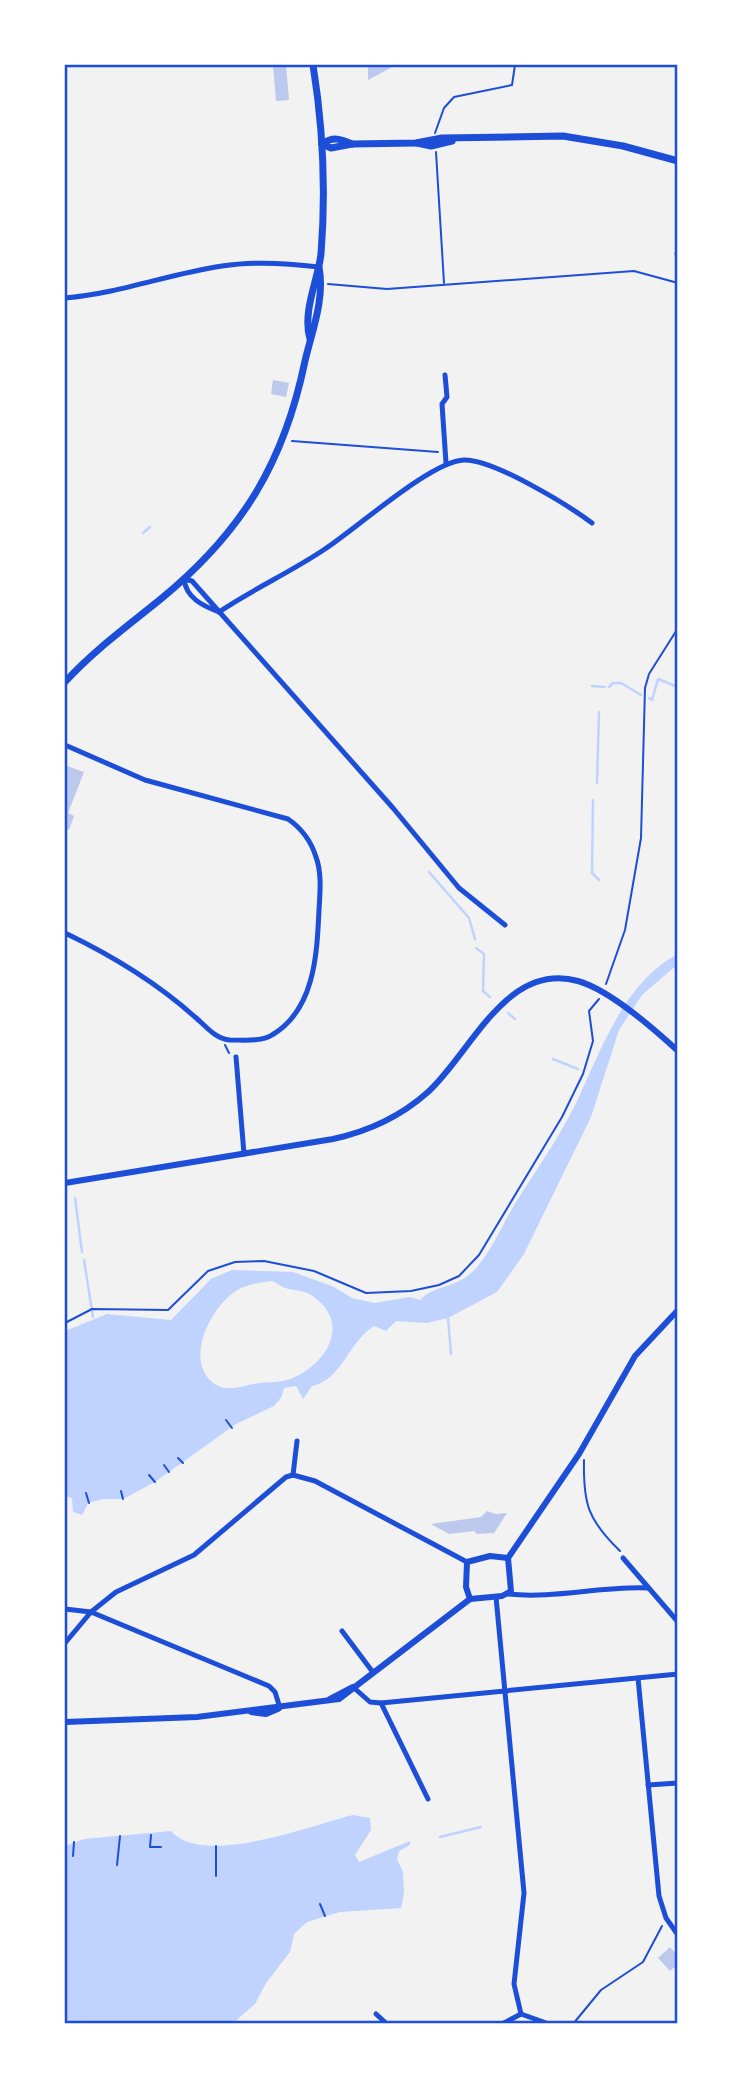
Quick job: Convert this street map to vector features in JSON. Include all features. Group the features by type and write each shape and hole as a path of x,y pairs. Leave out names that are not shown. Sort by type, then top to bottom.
{"main road":[{"path":"65,682 112,637 184,579 217,548 264,482 289,424 310,339 308,328 314,278 319,267 322,144 313,65"},
{"path":"322,144 331,148 352,144 416,143 442,138 454,141 518,135 563,136 667,156 678,161"},
{"path":"667,156 678,155"}],"street":[{"path":"65,298 125,290 225,265 264,263 319,267"},
{"path":"445,375 447,397 442,404 446,463"},
{"path":"219,612 323,551 446,463 473,460 491,466 573,509 592,523"},
{"path":"219,612 202,605 185,589 184,579 192,581 386,800 458,888 505,925"},
{"path":"65,745 145,780 277,814 297,826 310,844 318,865 319,903 316,959 306,993 272,1035 259,1039 225,1042 150,982 65,933"},
{"path":"65,1183 341,1137 382,1123 411,1106 430,1090 509,997 541,980 578,981 596,988 678,1051"},
{"path":"236,1058 244,1153"},
{"path":"508,1594 511,1591 508,1558 579,1454 635,1356 678,1310"},
{"path":"293,1475 297,1441"},
{"path":"65,1643 91,1612 117,1592 194,1555 275,1486 293,1475 315,1481 467,1562 490,1556 508,1558"},
{"path":"623,1558 648,1588 675,1613 678,1622"},
{"path":"467,1562 466,1587 470,1599"},
{"path":"65,1723 249,1712 259,1708 280,1708 330,1699 353,1687 470,1599 508,1594 648,1588"},
{"path":"496,1597 524,1894 514,1984 521,2014"},
{"path":"65,1609 91,1612 269,1686 275,1692 280,1708"},
{"path":"342,1631 372,1671"},
{"path":"353,1687 370,1702 380,1703 678,1674"},
{"path":"638,1678 659,1896 665,1921 678,1935"},
{"path":"380,1703 428,1799"},
{"path":"648,1785 678,1783"},
{"path":"376,2014 387,2024"},
{"path":"502,2024 521,2014 548,2024"}],"path":[{"path":"435,134 447,102 454,97 512,85 515,65"},
{"path":"436,151 444,284"},
{"path":"328,284 387,289 634,271 678,283"},
{"path":"292,441 437,452"},
{"path":"606,986 625,930 640,838 645,688 649,674 678,628"},
{"path":"65,1323 92,1309 168,1310 208,1271 235,1262 264,1261 314,1271 366,1293 411,1291 439,1285 459,1276 479,1255 562,1117 583,1074 593,1041 589,1012 600,998"},
{"path":"225,1042 229,1053"},
{"path":"226,1420 232,1428"},
{"path":"584,1454 583,1492 587,1508 598,1528 621,1552 623,1558"},
{"path":"178,1458 183,1463"},
{"path":"164,1465 169,1472"},
{"path":"149,1475 155,1482"},
{"path":"121,1491 123,1499"},
{"path":"86,1493 89,1503"},
{"path":"151,1835 150,1847 161,1847"},
{"path":"117,1865 120,1836"},
{"path":"73,1856 74,1842"},
{"path":"216,1846 216,1876"},
{"path":"320,1904 324,1916"},
{"path":"573,2024 601,1990 643,1962 665,1921"}],"water":[{"path":"678,954 678,964 642,995 619,1030 591,1117 524,1254 497,1292 448,1318 427,1323 396,1321 386,1331 374,1326 358,1341 338,1369 322,1383 312,1386 303,1399 296,1386 284,1388 281,1398 274,1406 236,1424 155,1482 123,1499 103,1499 88,1503 82,1515 73,1512 72,1498 65,1496 65,1331 107,1314 171,1320 211,1279 232,1270 293,1272 334,1287 352,1298 375,1303 410,1297 420,1300 432,1291 462,1279 484,1258 556,1140 617,1018 643,981 659,966","holes":["272,1281 284,1288 307,1293 323,1305 330,1317 332,1328 326,1351 307,1370 290,1379 232,1388 217,1385 204,1371 200,1359 201,1345 212,1317 221,1305 241,1288"]},
{"path":"353,1815 370,1818 371,1830 355,1855 359,1862 410,1841 410,1845 399,1851 397,1859 403,1872 404,1892 401,1908 340,1912 307,1922 294,1934 290,1952 266,1983 255,2004 232,2024 65,2024 65,1846 84,1839 171,1831 186,1841 207,1846 232,1845 259,1841"}],"building":[{"path":"273,65 286,65 289,100 276,101"},
{"path":"363,65 396,65 368,80 368,67"},
{"path":"273,380 289,383 286,397 271,394"},
{"path":"67,766 84,772 68,813 74,816 69,830 65,828"},
{"path":"487,1511 507,1513 494,1533 477,1534 474,1531 449,1534 431,1524 481,1517"},
{"path":"670,1947 678,1956 678,1964 670,1971 658,1958"}],"waterway":[{"path":"143,533 150,527"},
{"path":"649,698 652,700 658,679 678,687"},
{"path":"609,687 613,683 621,683 641,695"},
{"path":"592,686 605,687"},
{"path":"597,783 599,712"},
{"path":"593,800 592,873 599,880"},
{"path":"429,872 469,918 475,939"},
{"path":"476,948 484,954 483,991 490,997"},
{"path":"508,1013 515,1019"},
{"path":"553,1059 578,1069"},
{"path":"75,1198 82,1252"},
{"path":"84,1260 93,1317"},
{"path":"448,1318 451,1354"},
{"path":"440,1837 481,1827"}]}
